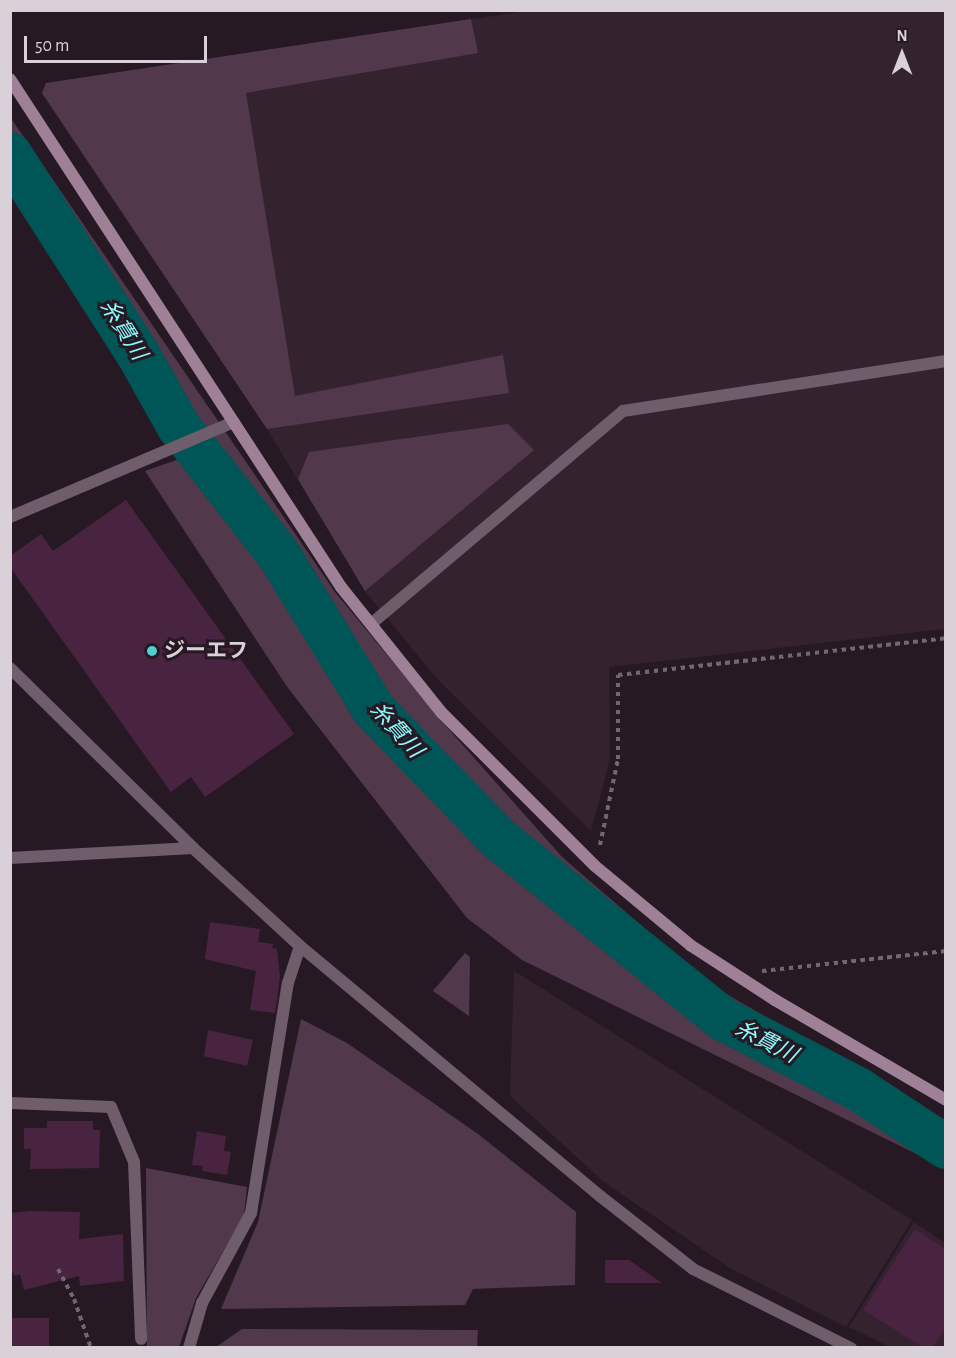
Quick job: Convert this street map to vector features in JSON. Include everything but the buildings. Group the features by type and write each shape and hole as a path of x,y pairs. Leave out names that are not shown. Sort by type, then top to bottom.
{"street":[{"path":"10,79 341,587 442,712 596,866 651,915 732,973 945,1100"},
{"path":"371,624 623,411 945,361"},
{"path":"10,517 234,422"},
{"path":"10,668 193,848 300,946 591,1189 693,1269 851,1347"},
{"path":"10,858 193,848"},
{"path":"189,1347 202,1303 251,1213 288,982 300,946"},
{"path":"10,1103 111,1107 134,1162 141,1339"}],"path":[{"path":"596,866 618,759 618,675 945,638"},
{"path":"732,973 945,951"},
{"path":"58,1269 74,1299 91,1347"}],"shaded area":[{"path":"526,11 945,11 945,629 609,667 610,759 591,831 438,680 365,591 267,429 42,93 46,83"},
{"path":"471,19 478,53 246,93 295,396 503,355 509,393 267,429 42,93 46,83"},
{"path":"10,117 335,592 445,725 562,857 709,984 945,1120 945,1168 522,960 467,918 288,688 145,471 188,456 11,177"},
{"path":"508,424 534,450 365,591 298,479 309,452"},
{"path":"465,953 470,957 469,1016 433,991"},
{"path":"514,971 912,1220 846,1327 730,1268 604,1182 510,1096"},
{"path":"301,1019 347,1043 478,1134 576,1212 575,1285 473,1289 465,1305 221,1309 258,1222"},
{"path":"146,1168 247,1187 244,1215 196,1298 179,1347 147,1347"},
{"path":"914,1222 945,1243 945,1347 890,1347 849,1327"},
{"path":"242,1329 478,1330 477,1347 216,1347"}],"waterway":[{"name":"糸貫川","path":"10,154 138,354 179,427 279,555 374,710 499,839 723,1019 858,1089 946,1147"}],"place":[{"name":"ジーエフ","path":"152,651"}]}
